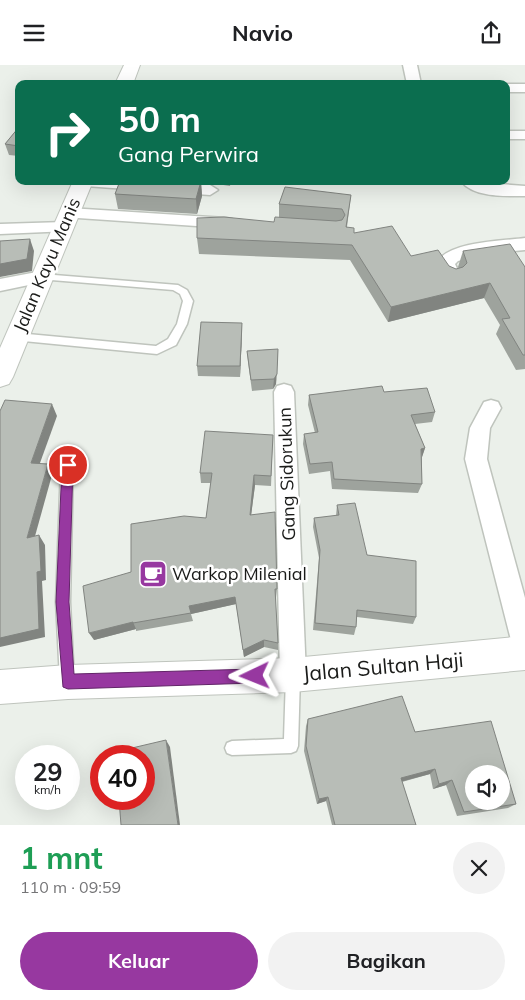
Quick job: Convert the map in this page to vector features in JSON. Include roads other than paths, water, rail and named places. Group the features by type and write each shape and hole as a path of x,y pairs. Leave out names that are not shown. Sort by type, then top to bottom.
{"street":[{"path":"126,80 132,65"},
{"path":"410,65 413,80"},
{"path":"510,88 525,88"},
{"path":"510,135 525,135"},
{"name":"Jalan Kayu Manis","path":"0,376 82,185"},
{"path":"140,185 210,190"},
{"path":"476,185 497,191 525,191"},
{"path":"0,229 66,220 246,225"},
{"path":"452,277 446,262 455,256 525,244"},
{"path":"0,285 42,277"},
{"name":"Gang Sidorukun","path":"284,393 293,675"},
{"path":"491,408 480,427 476,459 525,644"},
{"name":"Jalan Sultan Haji","path":"0,687 68,682 293,675 525,653"}],"lane":[{"path":"17,337 157,350 172,342 182,325 188,301 184,292 175,287 42,277"},
{"path":"68,465 63,602 68,682"},
{"path":"232,747 291,746 293,675"}],"place":[{"name":"Warkop Milenial","path":"153,574"}]}
